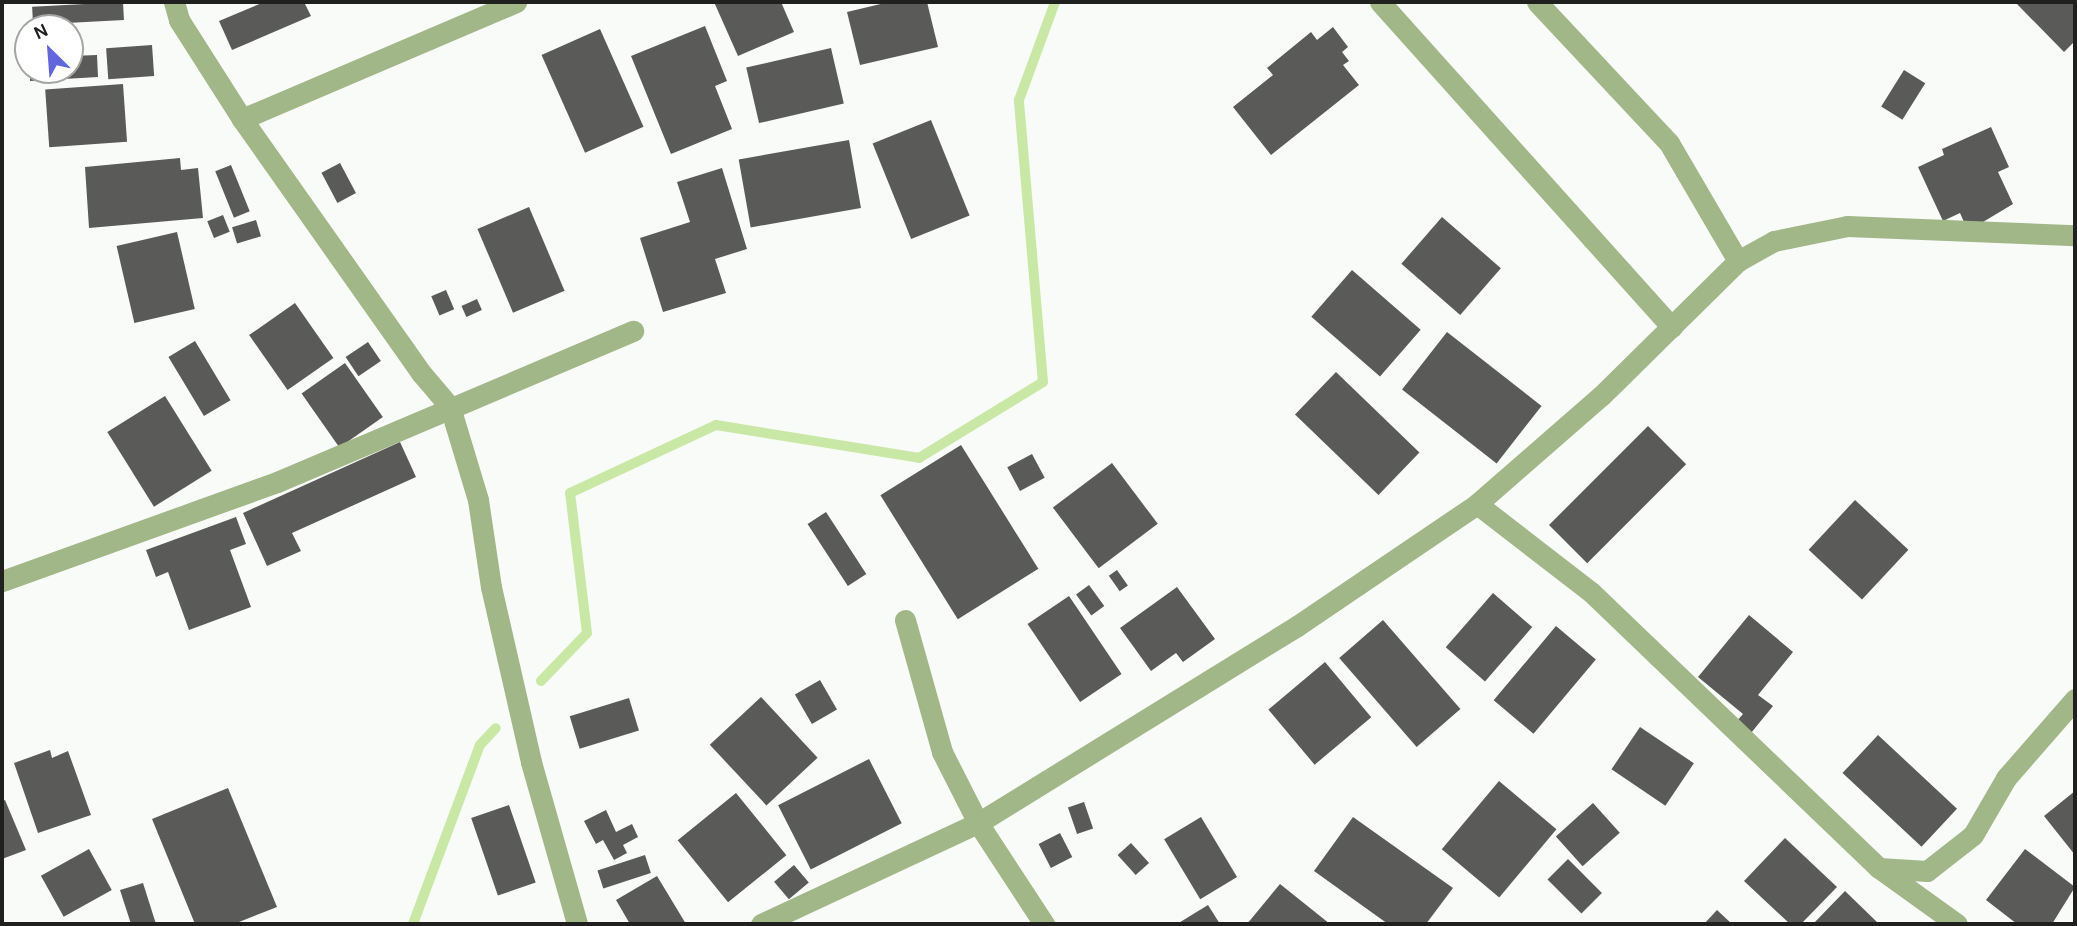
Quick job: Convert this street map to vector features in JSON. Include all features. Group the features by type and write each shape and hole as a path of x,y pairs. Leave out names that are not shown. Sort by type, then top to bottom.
{"street":[{"path":"174,2 179,20 242,119 422,374 450,407 478,500 492,587 531,762 577,924"},
{"path":"242,119 516,2"},
{"path":"1380,2 1672,327"},
{"path":"1537,2 1669,142 1738,261"},
{"path":"761,924 978,823 1297,626 1476,504 1601,396 1738,261 1774,241 1847,226 2075,235"},
{"path":"2,581 213,506 633,331"},
{"path":"1476,504 1591,592 1879,869 1956,924"},
{"path":"905,620 942,752 978,823 1044,924"},
{"path":"1879,869 1927,871 1973,835 2006,778 2075,699"}],"building":[{"path":"123,2 124,20 84,22 84,14 33,14 32,7"},
{"path":"264,2 304,2 311,16 232,50 219,21"},
{"path":"714,2 781,2 794,32 738,56"},
{"path":"889,2 927,2 938,47 860,65 847,12"},
{"path":"2015,2 2075,2 2075,41 2064,52"},
{"path":"705,26 727,81 715,86 732,129 671,154 631,56"},
{"path":"1333,27 1348,47 1342,52 1349,61 1343,65 1359,85 1271,155 1233,107 1273,75 1267,68 1311,32 1317,40"},
{"path":"600,29 644,127 585,153 542,55"},
{"path":"152,45 154,76 108,79 106,48"},
{"path":"831,48 844,104 759,123 746,68"},
{"path":"84,55 97,55 98,77 84,78"},
{"path":"1904,70 1925,83 1902,120 1881,106"},
{"path":"123,84 127,142 49,147 45,89"},
{"path":"931,120 970,215 911,239 873,144"},
{"path":"1991,127 2009,167 1998,172 2013,204 1968,231 1960,213 1943,221 1918,167 1944,155 1942,149"},
{"path":"849,140 861,208 751,227 739,159"},
{"path":"180,158 181,170 198,168 203,218 89,228 85,167"},
{"path":"340,163 356,193 337,203 321,173"},
{"path":"231,165 250,211 234,218 215,171"},
{"path":"722,168 747,249 715,259 726,293 663,312 640,238 690,222 677,182"},
{"path":"529,207 565,291 513,313 477,229"},
{"path":"223,215 230,232 214,238 207,221"},
{"path":"1442,217 1501,268 1460,315 1401,264"},
{"path":"256,220 261,236 237,244 232,227"},
{"path":"177,232 195,309 134,323 117,246"},
{"path":"1352,270 1421,330 1380,376 1311,317"},
{"path":"446,290 454,309 439,316 431,296"},
{"path":"477,299 482,310 466,317 461,306"},
{"path":"295,303 333,358 288,390 249,335"},
{"path":"1447,332 1542,406 1497,463 1402,390"},
{"path":"195,341 231,400 204,416 168,357"},
{"path":"368,342 381,361 358,376 346,357"},
{"path":"345,363 383,417 339,447 302,393"},
{"path":"1336,372 1419,453 1378,495 1295,414"},
{"path":"165,396 212,471 154,507 107,432"},
{"path":"1648,426 1686,464 1587,563 1549,525"},
{"path":"400,442 416,477 292,533 301,551 267,566 243,513"},
{"path":"961,445 1038,569 958,619 880,495"},
{"path":"1032,454 1045,478 1020,491 1007,467"},
{"path":"1112,463 1158,524 1099,568 1053,508"},
{"path":"1855,500 1908,550 1862,600 1809,550"},
{"path":"826,512 866,574 848,586 808,524"},
{"path":"236,517 246,544 230,550 251,607 189,630 168,572 156,577 146,550"},
{"path":"1117,570 1128,586 1120,591 1109,576"},
{"path":"1089,585 1104,606 1091,615 1076,594"},
{"path":"1177,587 1215,639 1183,662 1176,653 1151,671 1120,628"},
{"path":"1493,593 1532,627 1485,681 1446,647"},
{"path":"1069,596 1122,674 1080,702 1028,624"},
{"path":"1749,615 1793,652 1758,695 1773,706 1751,733 1736,722 1743,714 1698,677"},
{"path":"1383,620 1460,709 1417,747 1339,658"},
{"path":"1556,626 1596,659 1533,734 1494,700"},
{"path":"1325,662 1371,717 1315,765 1268,710"},
{"path":"820,680 837,709 812,724 795,694"},
{"path":"761,697 818,758 766,805 710,745"},
{"path":"629,698 639,731 580,749 570,716"},
{"path":"1640,727 1694,763 1665,806 1611,769"},
{"path":"1878,735 1957,809 1922,847 1843,773"},
{"path":"50,750 52,758 68,751 91,815 38,833 14,763"},
{"path":"869,759 902,823 811,869 778,805"},
{"path":"1499,781 1556,829 1499,897 1442,849"},
{"path":"228,788 277,907 234,924 195,924 152,819"},
{"path":"2075,791 2075,855 2044,816"},
{"path":"736,793 786,855 728,902 678,840"},
{"path":"5,800 26,850 2,859 2,801"},
{"path":"1084,802 1093,828 1077,834 1068,808"},
{"path":"1593,803 1620,833 1583,866 1556,836"},
{"path":"509,805 536,883 498,896 471,818"},
{"path":"606,810 616,832 632,824 638,837 623,845 627,853 614,860 603,840 596,844 584,821"},
{"path":"1201,817 1237,877 1200,899 1164,839"},
{"path":"1353,817 1453,888 1426,924 1388,924 1314,871"},
{"path":"1060,833 1072,857 1051,868 1039,844"},
{"path":"1785,838 1837,887 1801,924 1790,924 1744,881"},
{"path":"1131,843 1149,863 1136,875 1118,855"},
{"path":"89,849 112,890 64,917 41,876"},
{"path":"2025,849 2075,887 2052,924 2017,924 1986,900"},
{"path":"645,855 651,873 603,889 597,870"},
{"path":"1568,859 1602,893 1581,913 1547,880"},
{"path":"794,865 809,883 789,899 774,882"},
{"path":"657,876 686,924 630,924 616,900"},
{"path":"143,883 156,924 131,924 120,890"},
{"path":"1280,884 1330,924 1247,924"},
{"path":"1845,891 1879,924 1813,924"},
{"path":"1208,905 1220,924 1177,924"},
{"path":"1717,910 1732,924 1704,924"}],"waterway":[{"path":"541,681 587,633 570,493 716,425 919,458 1043,382 1019,100 1055,2"},
{"path":"413,924 480,745 496,728"}]}
